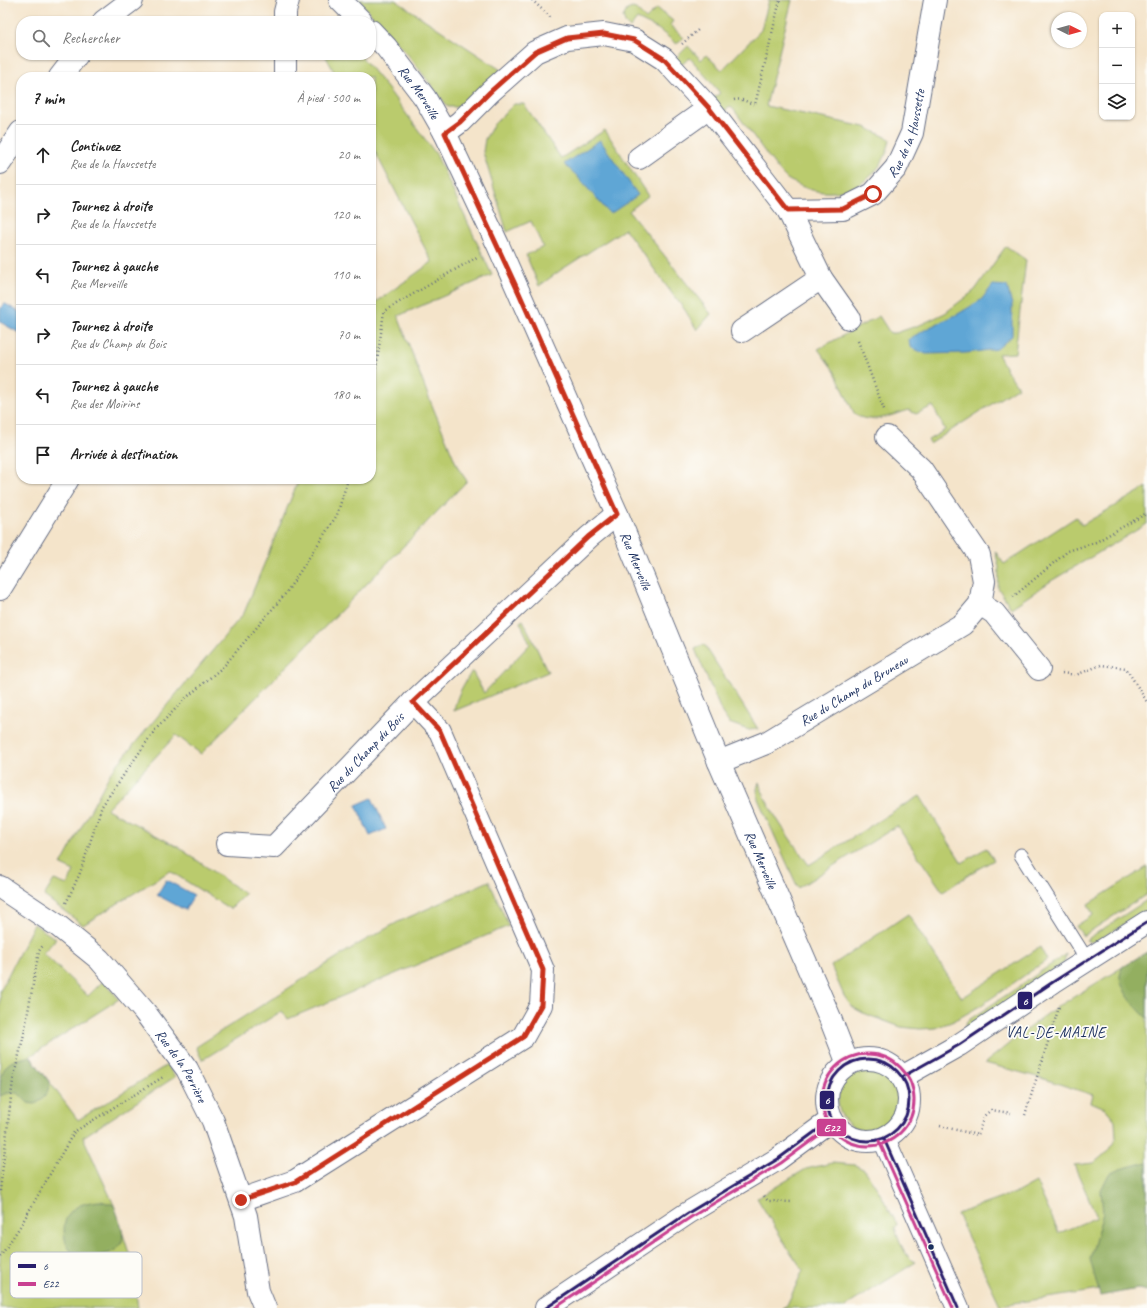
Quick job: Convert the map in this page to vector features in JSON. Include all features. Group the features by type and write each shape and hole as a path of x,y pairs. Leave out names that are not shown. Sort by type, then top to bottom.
{"street":[{"path":"111,16 132,0"},
{"path":"285,16 288,0"},
{"path":"340,0 356,16"},
{"name":"Rue de la Haussette","path":"788,210 843,209 873,194 896,168 912,133 935,0"},
{"path":"445,133 460,122 490,92 535,52 567,38 604,34 634,40 664,59 709,108 788,210 821,278 849,318"},
{"name":"Rue Merveille","path":"376,36 425,98 445,133 498,245 617,514 719,762 830,1018 848,1064"},
{"path":"64,72 73,60"},
{"path":"285,60 285,72"},
{"path":"639,158 709,108"},
{"path":"0,163 16,139"},
{"path":"742,331 821,278"},
{"path":"887,437 921,469 979,555 987,608 1040,669"},
{"path":"0,589 65,484"},
{"name":"Rue du Champ du Bois","path":"227,844 274,847 413,702 588,537 617,514"},
{"name":"Rue du Champ du Bruneau","path":"719,762 766,743 987,608"},
{"path":"241,1200 295,1182 523,1037 541,1005 543,970 440,731 413,702"},
{"name":"Rue de la Perrière","path":"0,887 57,925 99,960 144,1011 183,1064 213,1121 241,1200 246,1216 258,1291 265,1308"},
{"path":"902,1077 959,1045 1147,922"},
{"path":"860,1059 874,1059 892,1066 902,1077 909,1095 906,1116 896,1131 884,1139 864,1142 850,1138 841,1132 832,1120 826,1103 828,1088 837,1072 848,1064 860,1059"},
{"path":"546,1308 688,1213 778,1159 832,1120"},
{"path":"884,1139 958,1308"}],"lane":[{"path":"1020,855 1087,960"}],"path":[{"path":"732,101 737,99 754,105 780,0"},
{"path":"376,366 384,311 498,245"},
{"path":"849,318 885,411 887,437"},
{"path":"0,1191 13,1080 24,1034 39,951 57,925 80,873 102,806 155,730 186,698 224,666 286,593 338,516 347,484"},
{"path":"987,608 1068,551 1096,542 1147,513"},
{"path":"1040,669 1076,675 1101,664 1126,668 1147,702"},
{"path":"1025,1115 1060,1005"},
{"path":"0,1257 21,1225 74,1132 183,1064"},
{"path":"940,1126 978,1135 984,1116 991,1110 1011,1113"},
{"path":"763,1195 768,1201 793,1202"}],"green space":[{"path":"358,0 395,0 501,70 467,107 448,107 409,56 376,20 376,16 373,16"},
{"path":"769,0 792,0 766,106 865,127 890,139 886,155 878,168 868,179 856,186 842,191 827,192 812,190 787,179 767,155 731,106 724,112 712,99 720,93 690,58 681,65 675,59 688,46 701,60 706,55 722,70 761,30"},
{"path":"632,8 636,9 646,19 657,8 673,21 670,25 683,37 677,44 658,29 637,19 630,28 625,23 623,17 627,10"},
{"path":"328,60 364,60 374,72 334,72"},
{"path":"376,74 436,154 492,275 398,316 427,393 458,468 467,481 201,754 176,735 107,809 178,847 245,894 230,909 170,871 83,925 44,896 54,880 67,885 74,871 61,865 111,772 244,613 297,484 376,484 376,302 432,262 376,154"},
{"path":"514,104 524,104 561,158 605,130 648,196 629,211 711,314 697,330 685,310 625,229 539,286 526,255 543,247 531,221 507,232 483,152 485,139 494,124"},
{"path":"1006,246 1026,260 1015,353 998,354 1018,387 930,444 928,440 945,430 933,406 916,414 908,410 888,417 873,419 866,419 854,413 835,372 818,349 879,316 890,333 896,333 922,324 945,313 975,290"},
{"path":"1147,487 1147,524 1051,581 1011,608 998,588 999,567 995,551 1004,564 1076,517 1082,525"},
{"path":"523,620 548,672 454,711 458,695 472,671 484,693 530,644 520,622"},
{"path":"704,644 758,729 749,730 729,723 722,713 695,649"},
{"path":"759,782 774,813 788,836 809,865 920,796 962,863 986,848 994,860 943,892 897,826 798,888 758,799 757,789"},
{"path":"1147,867 1147,894 1083,936 1076,926 1093,915 1088,904"},
{"path":"489,881 509,926 288,1019 282,1011 202,1060 196,1047 355,946 398,922"},
{"path":"1147,900 1147,910 1097,941 1090,942 1086,940"},
{"path":"908,914 962,998 1040,947 1047,960 980,1006 954,1021 935,1028 920,1029 901,1027 865,1014 852,1007 844,996 831,966"},
{"path":"34,924 56,939 43,953 88,996 103,981 119,999 30,1056 78,1120 167,1065 175,1077 83,1137 114,1205 129,1252 10,1252 10,1298 137,1298 138,1308 0,1308 0,991"},
{"path":"1147,952 1147,1283 1000,1305 957,1214 1018,1192 1036,1182 1059,1233 1097,1217 1074,1165 1094,1163 1107,1152 1116,1139 1115,1120 1105,1108 1091,1102 1093,1095 1041,1078 985,1063 1054,1009"},
{"path":"1147,952 1147,1018 1126,993 1120,976 1122,967"},
{"path":"1066,954 1064,963 963,1032 967,1021"},
{"path":"30,1056 50,1083 45,1096 35,1104 28,1103 18,1093 7,1093 0,1096 1,1077 7,1065 18,1059"},
{"path":"868,1071 884,1076 889,1080 893,1085 898,1101 893,1117 889,1122 884,1126 868,1131 852,1126 847,1122 843,1117 838,1101 843,1085 847,1080 852,1076"},
{"path":"1147,1162 1147,1291 1138,1289 1100,1296 1090,1259 1103,1213 1101,1190 1109,1174 1120,1169"},
{"path":"832,1163 855,1165 865,1170 897,1224 895,1228 900,1243 908,1257 916,1262 843,1308 782,1308 787,1305 803,1270 757,1198 806,1169"},
{"path":"101,1201 114,1205 122,1228 122,1241 119,1247 111,1252 71,1252 67,1246 65,1239 65,1222 72,1210 78,1206"}],"water":[{"path":"600,140 638,195 610,214 576,175 564,164"},
{"path":"993,285 1007,286 1012,305 1012,336 997,349 966,353 926,354 910,347 909,339 958,314 981,300"},
{"path":"4,303 16,310 16,331 0,322 0,310"},
{"path":"372,798 386,829 370,836 356,805"},
{"path":"166,880 194,895 185,910 157,895"}],"transit line":[{"name":"6","path":"902,1077 959,1045 1053,982 1147,922"},
{"name":"E22","path":"868,1054 877,1055 894,1062 906,1074 913,1091 914,1100 913,1109 906,1126 894,1138 877,1145 868,1146 859,1145 842,1138 830,1126 823,1109 822,1100 823,1091 830,1074 842,1062 859,1055 868,1054"},
{"name":"6","path":"868,1059 884,1062 897,1071 906,1084 909,1100 906,1116 897,1129 884,1138 868,1141 852,1138 839,1129 830,1116 827,1100 830,1084 839,1071 852,1062 868,1059"},
{"name":"6","path":"546,1308 688,1213 778,1159 831,1120"},
{"name":"E22","path":"555,1308 691,1217 781,1163 834,1124"},
{"name":"6","path":"884,1139 958,1308"},
{"name":"E22","path":"879,1141 953,1308"}],"district":[{"name":"VAL-DE-MAINE","path":"1056,1032"}],"route":[{"path":"241,1200 295,1182 523,1037 541,1005 543,970 440,731 413,702 588,537 617,514 498,245 445,133 460,122 490,92 535,52 567,38 604,34 634,40 664,59 709,108 788,210 843,209 873,194"}]}
